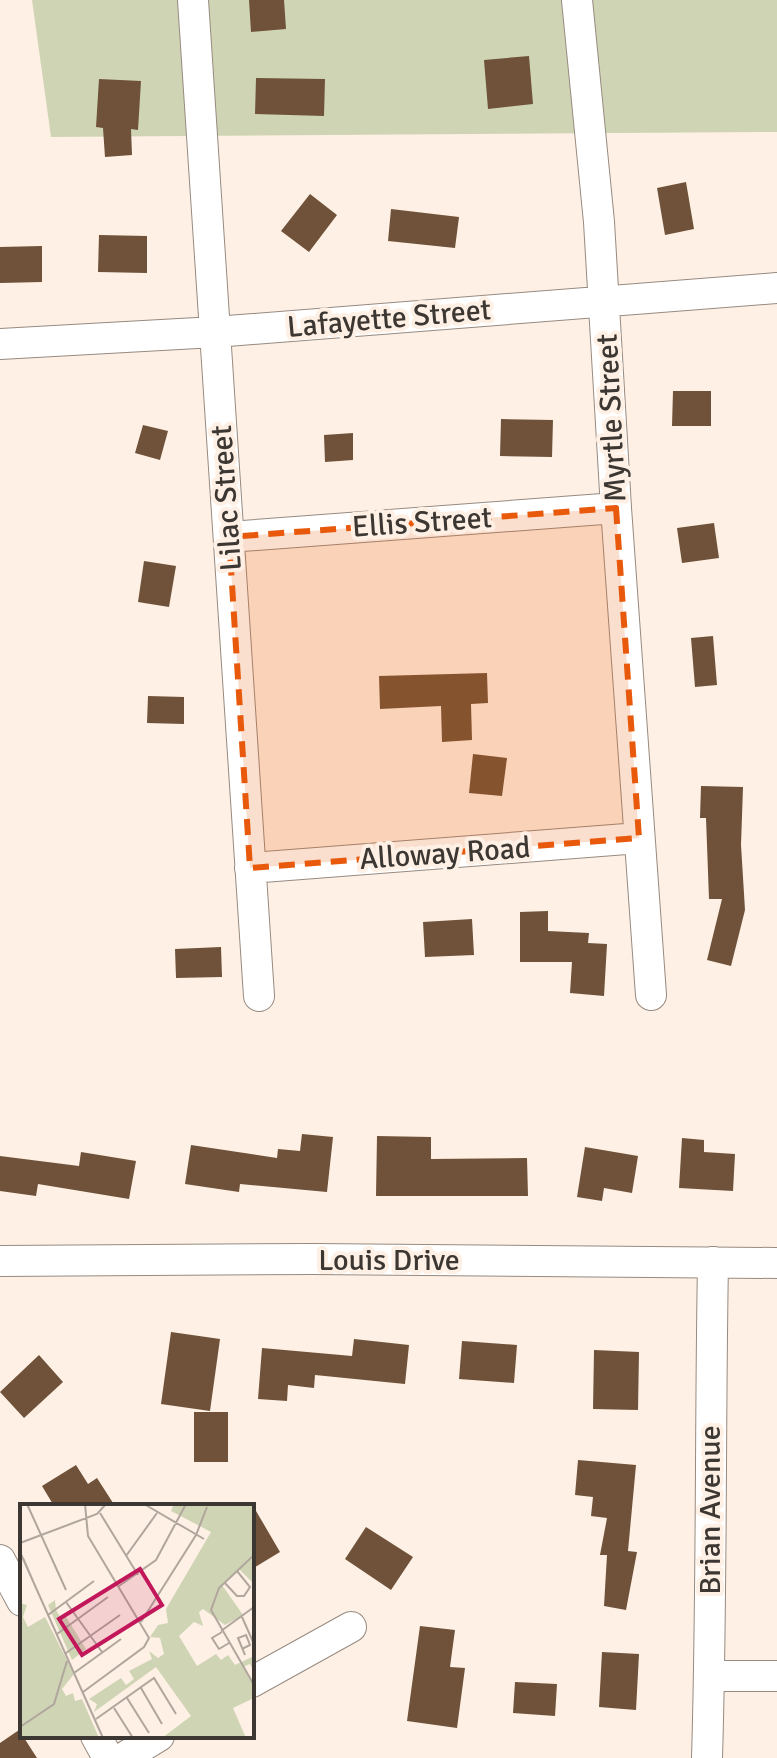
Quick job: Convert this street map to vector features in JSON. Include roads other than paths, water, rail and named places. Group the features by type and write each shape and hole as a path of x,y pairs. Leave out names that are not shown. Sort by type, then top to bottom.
{"street":[{"name":"Lilac Street","path":"193,0 259,996"},
{"name":"Myrtle Street","path":"577,0 599,222 651,995"},
{"name":"Lafayette Street","path":"0,344 215,332 777,288"},
{"name":"Ellis Street","path":"229,537 616,508"},
{"name":"Alloway Road","path":"250,868 639,838"},
{"name":"Louis Drive","path":"0,1261 328,1259 777,1263"},
{"name":"Brian Avenue","path":"707,1758 713,1262"},
{"path":"0,1560 20,1597"},
{"path":"254,1681 351,1627"},
{"path":"709,1676 777,1676"},
{"path":"97,1738 108,1758"},
{"path":"123,1758 156,1738"}]}
